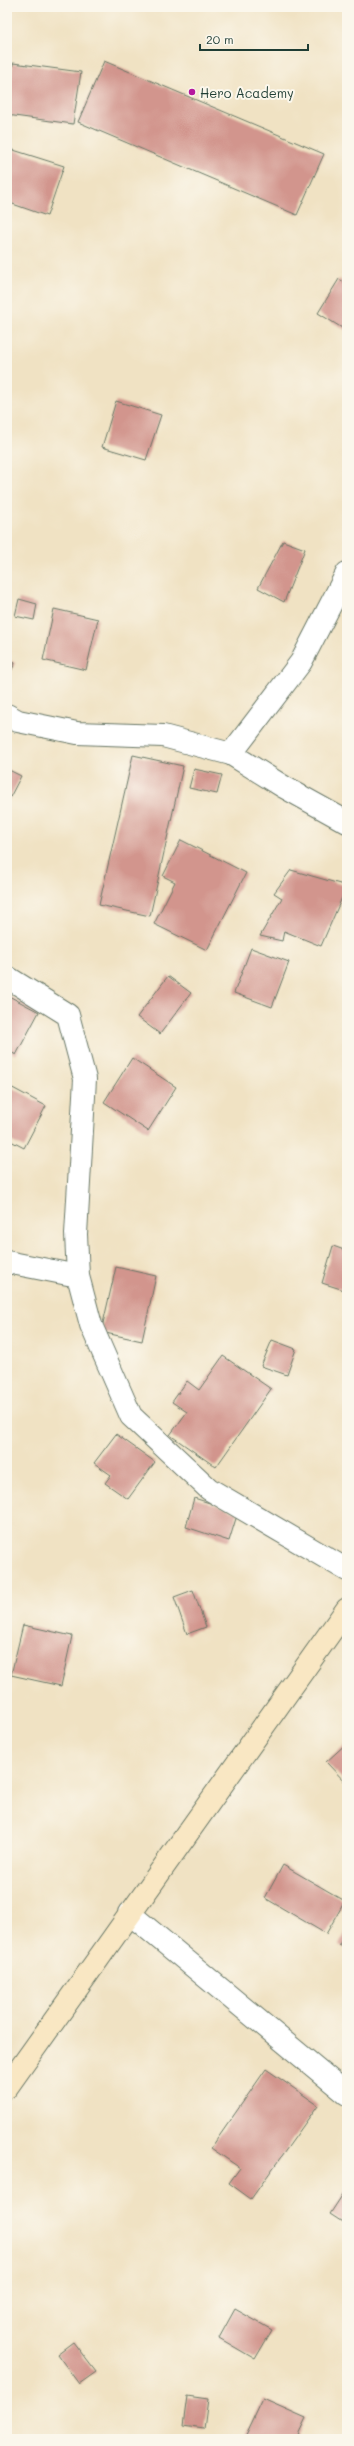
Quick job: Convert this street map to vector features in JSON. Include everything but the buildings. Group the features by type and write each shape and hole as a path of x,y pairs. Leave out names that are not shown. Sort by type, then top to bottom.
{"main road":[{"path":"7,2086 347,1609"}],"street":[{"path":"231,754 301,662 347,573"},
{"path":"7,715 18,721 77,733 163,736 231,754 284,787 347,822"},
{"path":"7,977 68,1015 85,1079 76,1234 78,1276 91,1325 131,1416 209,1489 347,1570"},
{"path":"7,1262 78,1276"},
{"path":"129,1913 347,2094"}],"place":[{"name":"Hero Academy","path":"192,92"}]}
